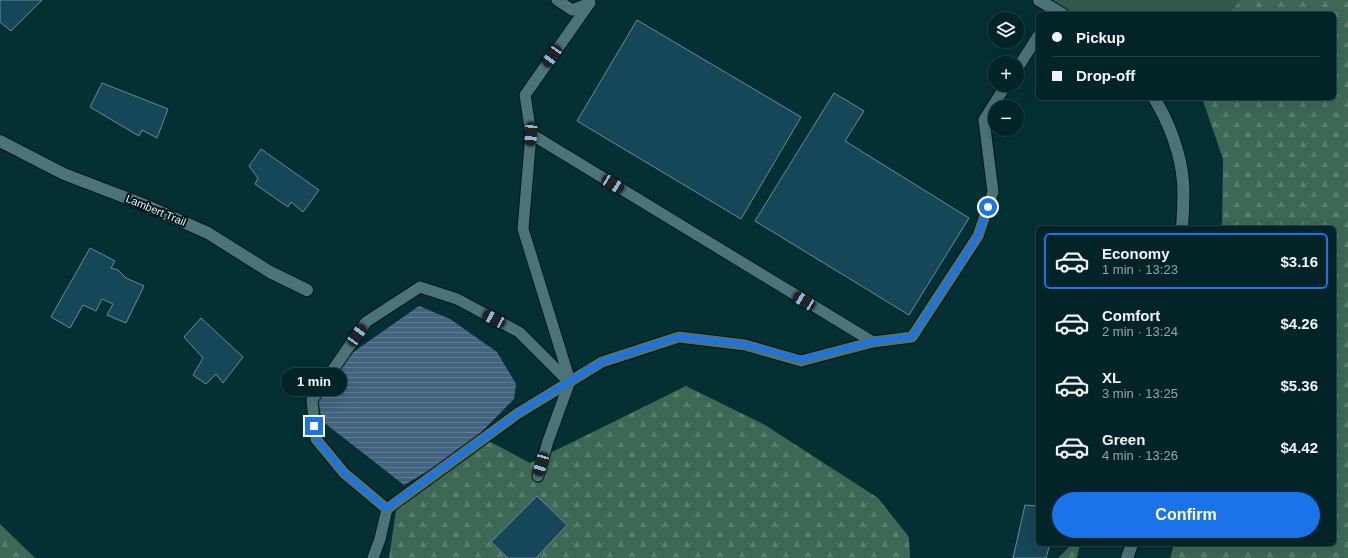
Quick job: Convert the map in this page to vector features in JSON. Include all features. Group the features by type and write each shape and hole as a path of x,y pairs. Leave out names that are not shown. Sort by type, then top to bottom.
{"street":[{"path":"1039,0 1055,12"},
{"path":"1155,100 1163,113 1175,143 1183,181 1182,226"},
{"name":"Lambert Trail","path":"0,141 64,174 145,205 208,233 270,272 307,290"},
{"path":"1127,558 1131,546"}],"lane":[{"path":"557,0 572,10 590,2"},
{"path":"538,476 548,441 569,382 523,229 531,134 525,95 590,2"},
{"path":"1024,57 1036,39"},
{"path":"373,558 380,539 386,509 517,414 602,362 679,337 746,345 801,360 872,342 912,337 978,236 993,192 984,120 1002,92"},
{"path":"531,134 872,342"},
{"path":"386,509 344,473 316,439 313,415 312,400 366,322 420,287 456,299 519,332 569,382"}],"green space":[{"path":"1045,0 1241,0 1231,12 1065,12"},
{"path":"1237,0 1348,0 1348,558 1170,558 1173,546 1336,546 1336,226 1222,226 1223,159 1203,100 1336,100 1336,12 1226,12"},
{"path":"686,386 765,425 878,498 909,537 910,558 389,558 397,504 487,440 530,463"},
{"path":"0,524 35,558 0,558"},
{"path":"1070,546 1080,546 1077,558 1058,558"}],"water":[{"path":"419,306 450,319 497,352 516,384 514,399 463,451 404,485 322,421 318,400 352,353"}],"building":[{"path":"0,0 42,0 11,31 0,22"},
{"path":"637,20 801,117 741,219 577,121"},
{"path":"102,83 168,109 157,138 142,130 139,136 90,107"},
{"path":"834,93 864,111 845,141 969,218 909,315 755,221"},
{"path":"261,149 319,190 303,212 291,202 288,207 255,184 258,178 249,166"},
{"path":"90,248 115,261 111,268 118,270 126,278 144,286 126,323 107,315 113,304 102,299 96,311 83,305 70,328 51,317"},
{"path":"201,318 243,357 223,383 216,374 206,384 193,375 203,358 184,337"},
{"path":"537,496 567,525 536,558 508,558 491,542"},
{"path":"1025,505 1036,506 1036,546 1049,546 1046,558 1013,558"}],"route":[{"path":"314,426 316,439 344,473 386,509 517,414 602,362 679,337 746,345 801,360 872,342 912,337 978,236 988,207"}]}
